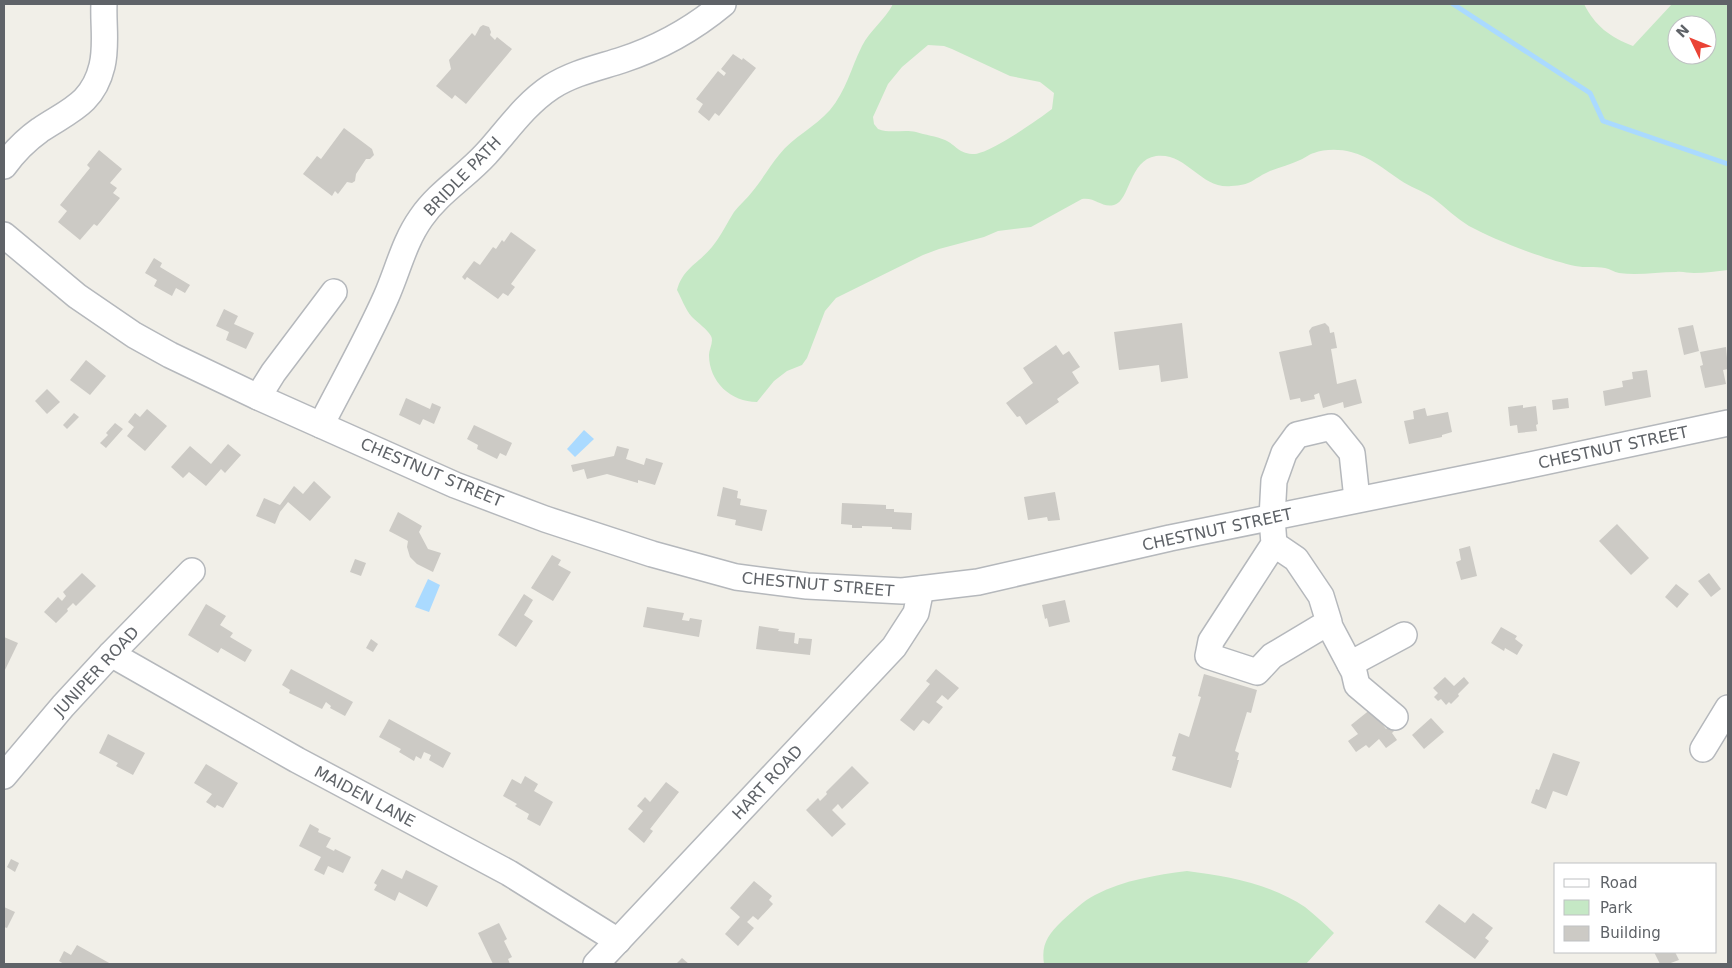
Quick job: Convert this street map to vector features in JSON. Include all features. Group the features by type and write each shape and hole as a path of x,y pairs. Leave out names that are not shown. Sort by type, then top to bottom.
{"street":[{"path":"4,166 30,137 74,110 92,90 100,72 103,59 104,4"},
{"name":"BRIDLE PATH","path":"321,424 387,296 409,239 422,216 440,195 474,166 530,103 551,87 574,75 622,60 665,42 698,23 723,4"},
{"name":"CHESTNUT STREET","path":"4,235 77,296 134,334 170,355 455,485 545,519 652,554 736,576 817,586 902,591 978,582 1086,556 1728,423"},
{"path":"258,396 334,292"},
{"path":"1328,623 1272,656 1258,672 1208,656 1211,641 1274,544 1272,518 1274,481 1284,453 1297,435 1332,427 1352,453 1357,499"},
{"path":"1274,544 1296,559 1321,596 1328,623 1354,672 1357,685 1394,717"},
{"name":"JUNIPER ROAD","path":"4,776 110,654 192,570"},
{"name":"HART ROAD","path":"596,964 894,647 916,613 921,589"},
{"path":"1350,664 1404,635"},
{"name":"MAIDEN LANE","path":"110,654 297,760 509,873 618,941"},
{"path":"1703,749 1728,708"}],"green space":[{"path":"893,4 1584,4 1598,25 1610,35 1633,46 1672,4 1728,4 1728,270 1698,273 1626,274 1617,273 1607,268 1575,266 1549,259 1480,232 1460,220 1437,201 1370,160 1347,151 1332,150 1310,154 1247,183 1231,186 1211,182 1176,159 1167,156 1156,156 1147,159 1140,165 1124,196 1114,205 1109,206 1082,199 1031,227 998,231 923,255 836,298 825,311 807,358 802,365 787,371 774,381 757,402 747,401 730,394 717,382 710,365 711,336 687,311 677,290 683,276 712,247 734,212 750,195 779,155 818,122 836,103 865,40","holes":["928,45 944,46 1010,76 1040,82 1054,93 1052,109 1000,143 979,153 972,154 963,152 938,137 911,131 878,129 874,124 873,117 888,84 902,67"]},
{"path":"1187,871 1248,882 1278,892 1305,907 1334,933 1306,964 1044,964 1045,945 1049,935 1062,921 1091,897 1129,882 1152,876"}],"water":[{"path":"584,430 594,439 575,457 567,449"},
{"path":"428,579 440,585 429,612 415,607"}],"building":[{"path":"483,25 489,27 490,35 495,40 497,37 512,49 466,104 455,95 452,99 436,86 451,69 449,60 472,33 475,36"},
{"path":"733,54 742,60 743,58 756,68 719,116 715,113 709,121 698,112 703,104 696,99 718,71 724,76 726,73 721,69"},
{"path":"344,128 372,149 374,155 370,159 366,159 356,174 355,181 352,183 347,182 338,194 335,191 332,196 303,174 317,156 321,159"},
{"path":"99,150 122,169 110,183 117,188 113,193 120,198 97,226 94,224 80,240 58,222 67,211 60,205 90,168 87,165"},
{"path":"511,232 536,250 511,284 515,287 508,296 503,293 498,299 467,277 465,280 462,277 474,261 480,265 493,247 496,249"},
{"path":"154,258 162,263 160,267 190,285 185,293 176,288 172,296 154,286 157,280 145,273"},
{"path":"224,309 238,316 234,324 254,333 246,349 226,340 229,332 216,326"},
{"path":"1182,323 1188,378 1161,382 1159,365 1119,370 1114,332"},
{"path":"1325,323 1329,327 1330,333 1334,332 1337,348 1331,349 1337,384 1356,379 1362,403 1344,408 1343,402 1323,408 1319,393 1314,395 1315,399 1301,402 1300,398 1290,400 1279,352 1312,345 1309,331 1312,327"},
{"path":"1693,325 1699,351 1684,355 1678,328"},
{"path":"1056,345 1063,355 1069,351 1080,367 1072,372 1079,383 1057,399 1059,402 1026,425 1020,416 1017,417 1006,403 1033,383 1023,368"},
{"path":"1726,347 1728,369 1723,370 1726,384 1705,388 1700,366 1703,365 1700,352"},
{"path":"86,360 106,376 90,395 70,380"},
{"path":"1647,370 1651,397 1605,406 1603,391 1623,387 1622,381 1633,379 1632,372"},
{"path":"47,389 60,402 47,414 35,401"},
{"path":"406,398 430,409 432,403 441,407 434,424 423,419 420,425 399,415"},
{"path":"1568,398 1569,408 1553,410 1552,400"},
{"path":"1523,405 1523,408 1536,406 1537,431 1518,433 1517,425 1510,426 1508,407"},
{"path":"1425,408 1427,416 1448,412 1452,432 1442,435 1442,437 1409,444 1404,421 1414,419 1413,411"},
{"path":"147,409 167,426 145,451 127,436 134,427 128,422 135,413 140,417"},
{"path":"74,413 79,417 67,429 63,425"},
{"path":"115,423 123,429 106,448 100,443 108,435 106,433"},
{"path":"474,425 512,443 506,456 500,453 497,459 477,449 478,445 467,439"},
{"path":"228,444 241,455 225,473 221,469 206,486 189,472 183,478 171,467 190,446 211,464"},
{"path":"617,446 629,449 626,459 644,465 646,458 663,463 655,485 638,480 638,483 607,474 587,479 584,469 573,472 571,465 614,456"},
{"path":"314,481 331,497 310,521 288,502 280,512 275,524 256,516 264,498 280,505 294,486 303,494"},
{"path":"723,487 738,491 737,498 741,499 740,505 767,510 762,531 735,525 736,520 717,516"},
{"path":"1055,492 1060,520 1048,521 1047,517 1028,520 1024,497"},
{"path":"842,503 886,505 886,509 894,509 894,512 912,513 911,530 892,529 892,527 862,526 862,528 852,528 852,525 841,524"},
{"path":"398,512 422,526 419,532 428,549 441,553 433,572 417,564 410,557 407,547 408,541 389,531"},
{"path":"1617,524 1649,558 1631,575 1599,541"},
{"path":"1470,546 1477,576 1461,580 1456,562 1461,560 1459,549"},
{"path":"552,555 561,560 558,565 571,572 553,601 531,588"},
{"path":"355,559 366,563 361,576 350,572"},
{"path":"82,573 96,586 76,606 73,603 56,623 44,612 58,597 62,601 66,596 63,592"},
{"path":"1709,573 1721,589 1711,597 1698,581"},
{"path":"1676,584 1689,594 1677,608 1665,597"},
{"path":"524,594 533,600 524,615 533,621 516,647 498,635"},
{"path":"1065,600 1070,622 1049,627 1042,605"},
{"path":"206,604 226,616 220,625 233,633 230,637 252,650 245,662 221,648 218,653 188,635"},
{"path":"647,607 684,613 682,620 689,621 690,618 702,620 699,637 643,627"},
{"path":"759,626 795,633 794,643 798,644 799,638 812,639 810,655 756,649"},
{"path":"1501,627 1517,636 1515,639 1523,645 1517,655 1505,648 1504,651 1491,643"},
{"path":"4,637 18,643 4,672"},
{"path":"371,639 378,644 373,652 366,648"},
{"path":"291,669 353,702 345,716 330,708 331,706 326,702 322,709 289,693 290,690 282,685"},
{"path":"936,669 959,688 948,700 942,695 936,702 943,707 929,724 923,720 914,731 900,720 930,684 926,681"},
{"path":"1204,674 1257,690 1251,713 1247,712 1235,751 1239,753 1237,760 1239,760 1231,788 1172,770 1176,757 1172,756 1179,733 1189,737 1201,697 1198,696"},
{"path":"1445,677 1454,686 1464,677 1469,683 1451,704 1449,702 1446,705 1441,699 1438,701 1434,697 1438,693 1433,688"},
{"path":"1371,709 1386,729 1390,726 1397,740 1386,748 1379,739 1369,748 1366,745 1356,752 1348,741 1358,734 1351,725"},
{"path":"1431,718 1444,732 1424,749 1412,735"},
{"path":"389,719 451,753 443,768 429,760 431,755 424,752 421,759 416,756 414,761 399,752 401,749 379,737"},
{"path":"108,734 145,753 133,775 116,766 118,763 99,753"},
{"path":"1553,753 1580,762 1567,796 1553,791 1546,809 1531,803 1536,789 1539,790"},
{"path":"206,764 238,783 223,808 217,805 215,808 206,802 212,794 194,783"},
{"path":"852,766 869,783 842,809 838,804 832,810 846,824 832,837 806,810 818,798 820,801 827,794 826,792"},
{"path":"525,776 538,784 534,791 553,802 540,826 527,819 529,814 503,796 512,779 521,784"},
{"path":"666,782 679,792 650,829 653,831 644,843 628,829 643,811 637,806 645,797 650,802"},
{"path":"310,824 319,829 318,832 331,838 326,847 351,857 343,873 328,866 324,875 314,870 321,857 299,846"},
{"path":"11,859 19,863 15,872 7,867"},
{"path":"382,869 402,879 406,870 438,886 427,907 399,892 395,901 374,890 377,885 374,883"},
{"path":"754,881 772,896 769,900 773,904 758,920 753,916 747,922 754,928 738,946 725,934 740,917 730,908"},
{"path":"1439,904 1465,923 1473,913 1493,928 1485,938 1489,941 1475,959 1425,922"},
{"path":"4,907 15,912 7,928 4,927"},
{"path":"499,923 507,939 504,941 512,957 508,959 510,964 493,964 478,933"},
{"path":"77,945 111,964 64,964 59,961 64,951 71,955"},
{"path":"1654,953 1676,953 1679,960 1668,964 1660,964"},
{"path":"682,958 689,964 676,964"}],"waterway":[{"path":"1453,4 1590,93 1603,121 1728,164"}]}
